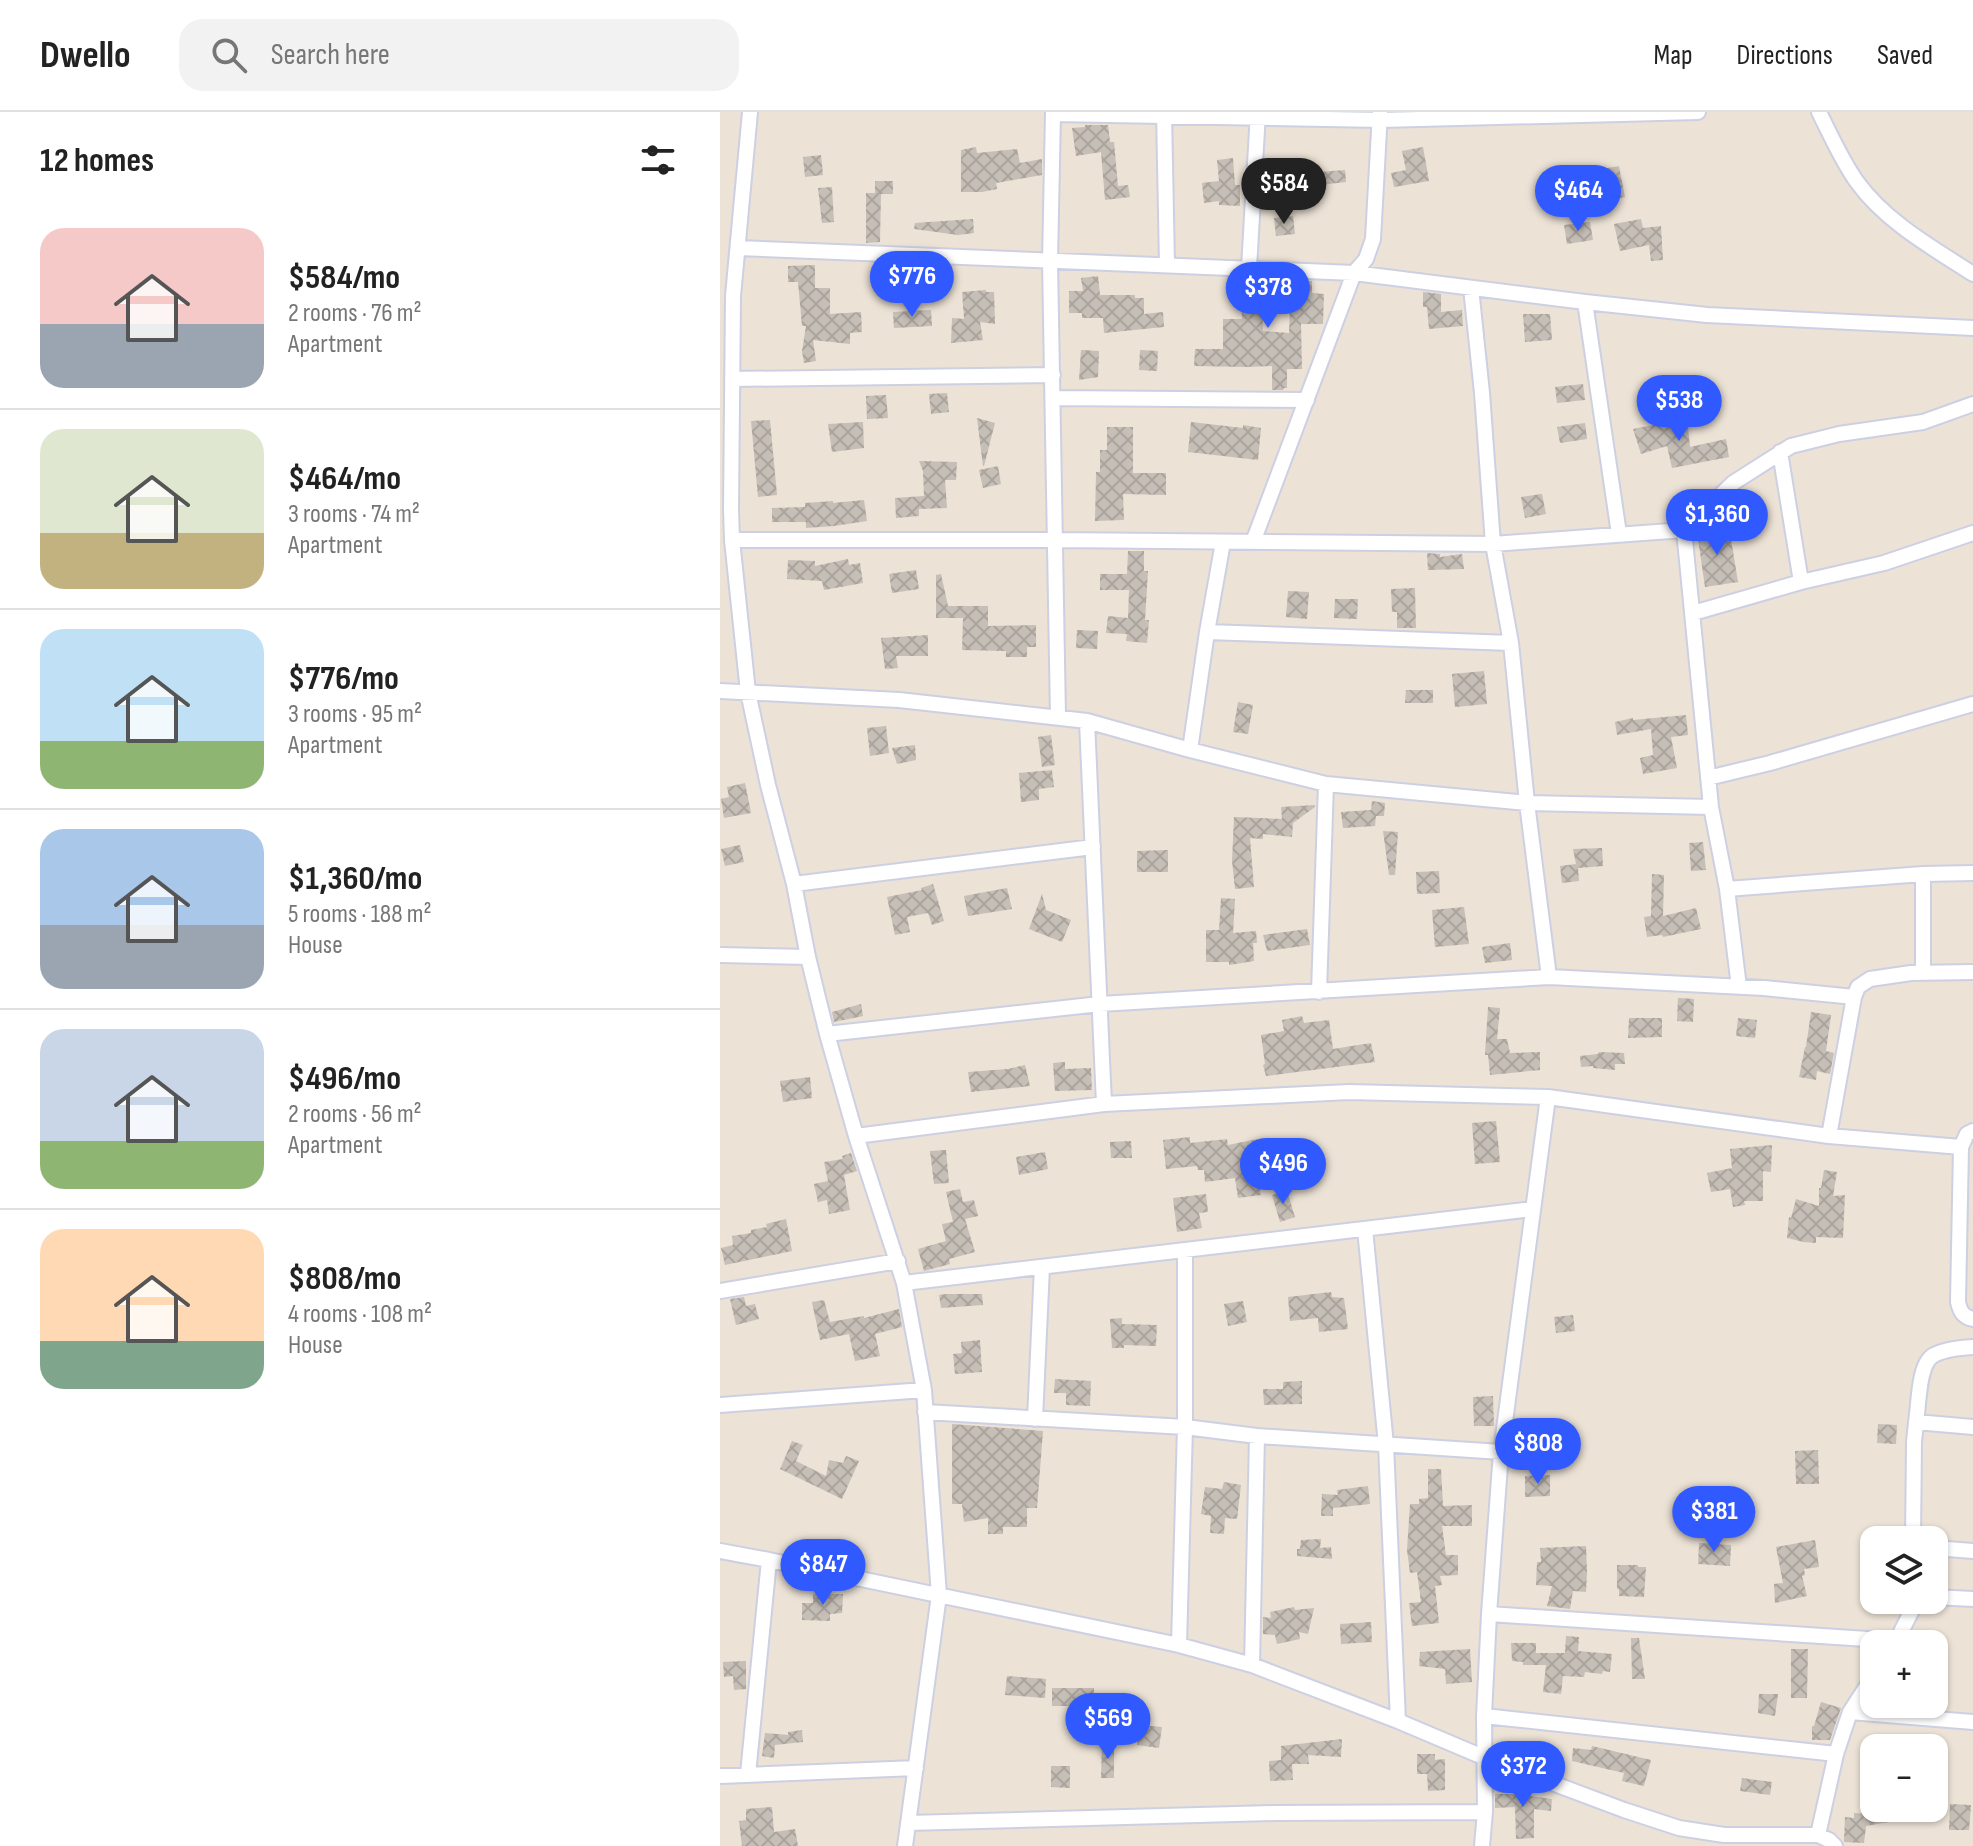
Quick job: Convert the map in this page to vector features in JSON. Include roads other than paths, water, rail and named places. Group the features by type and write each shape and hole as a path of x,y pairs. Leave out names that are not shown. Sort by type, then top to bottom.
{"street":[{"path":"750,112 738,248 727,296 732,379 725,507 732,540 748,692 768,785 794,884 827,1034 856,1136 904,1283 924,1390 939,1595 905,1846"},
{"path":"1058,717 1050,262 1053,113 1380,116 1698,112"},
{"path":"1819,112 1858,182 1879,208 1973,274"},
{"path":"1164,114 1167,265"},
{"path":"1249,268 1258,115"},
{"path":"1253,542 1354,273 1366,259 1373,239 1380,116"},
{"path":"738,248 1354,273 1707,315 1973,328"},
{"path":"1471,288 1493,544 1511,643 1549,977"},
{"path":"1585,302 1619,534"},
{"path":"732,379 1053,375"},
{"path":"1053,398 1307,400"},
{"path":"732,540 1493,544 1684,530 1733,483 1791,446 1839,434 1923,422 1973,404"},
{"path":"1780,452 1801,582"},
{"path":"1684,530 1711,807 1727,889 1739,987"},
{"path":"1693,613 1801,582 1884,563 1973,533"},
{"path":"1190,750 1223,542"},
{"path":"1207,632 1511,643"},
{"path":"720,691 899,700 1087,721 1326,784 1527,803 1711,807"},
{"path":"1708,778 1973,704"},
{"path":"1087,721 1104,1104"},
{"path":"1319,992 1326,784"},
{"path":"794,884 1093,847"},
{"path":"1727,889 1973,873"},
{"path":"1923,874 1923,972"},
{"path":"720,955 808,957"},
{"path":"1829,1136 1858,987 1870,979 1923,972 1973,972"},
{"path":"827,1034 1100,1004 1549,977 1739,987 1854,997"},
{"path":"856,1136 1104,1104 1349,1092 1548,1097 1829,1136 1961,1147"},
{"path":"1482,1846 1485,1812 1484,1716 1501,1452 1548,1097"},
{"path":"1973,1131 1967,1134 1961,1147 1958,1302 1960,1312 1973,1319"},
{"path":"904,1283 1533,1209"},
{"path":"1365,1229 1386,1445 1398,1721"},
{"path":"1179,1645 1185,1427 1185,1250"},
{"path":"720,1291 898,1261"},
{"path":"1035,1419 1042,1267"},
{"path":"1913,1526 1914,1442 1923,1366 1931,1356 1973,1347"},
{"path":"720,1405 924,1390"},
{"path":"925,1412 1185,1427 1257,1436 1501,1452"},
{"path":"1916,1422 1973,1427"},
{"path":"1252,1665 1257,1436"},
{"path":"1948,1549 1973,1551"},
{"path":"720,1551 1179,1645 1252,1665 1483,1757 1679,1828 1724,1835 1818,1835 1835,1846"},
{"path":"748,1774 769,1560"},
{"path":"1948,1598 1973,1599"},
{"path":"1489,1614 1860,1640"},
{"path":"1818,1835 1836,1754 1850,1712 1860,1697"},
{"path":"1850,1712 1973,1722"},
{"path":"1484,1716 1836,1754"},
{"path":"720,1776 916,1768"},
{"path":"908,1823 1275,1813 1485,1812"}]}
